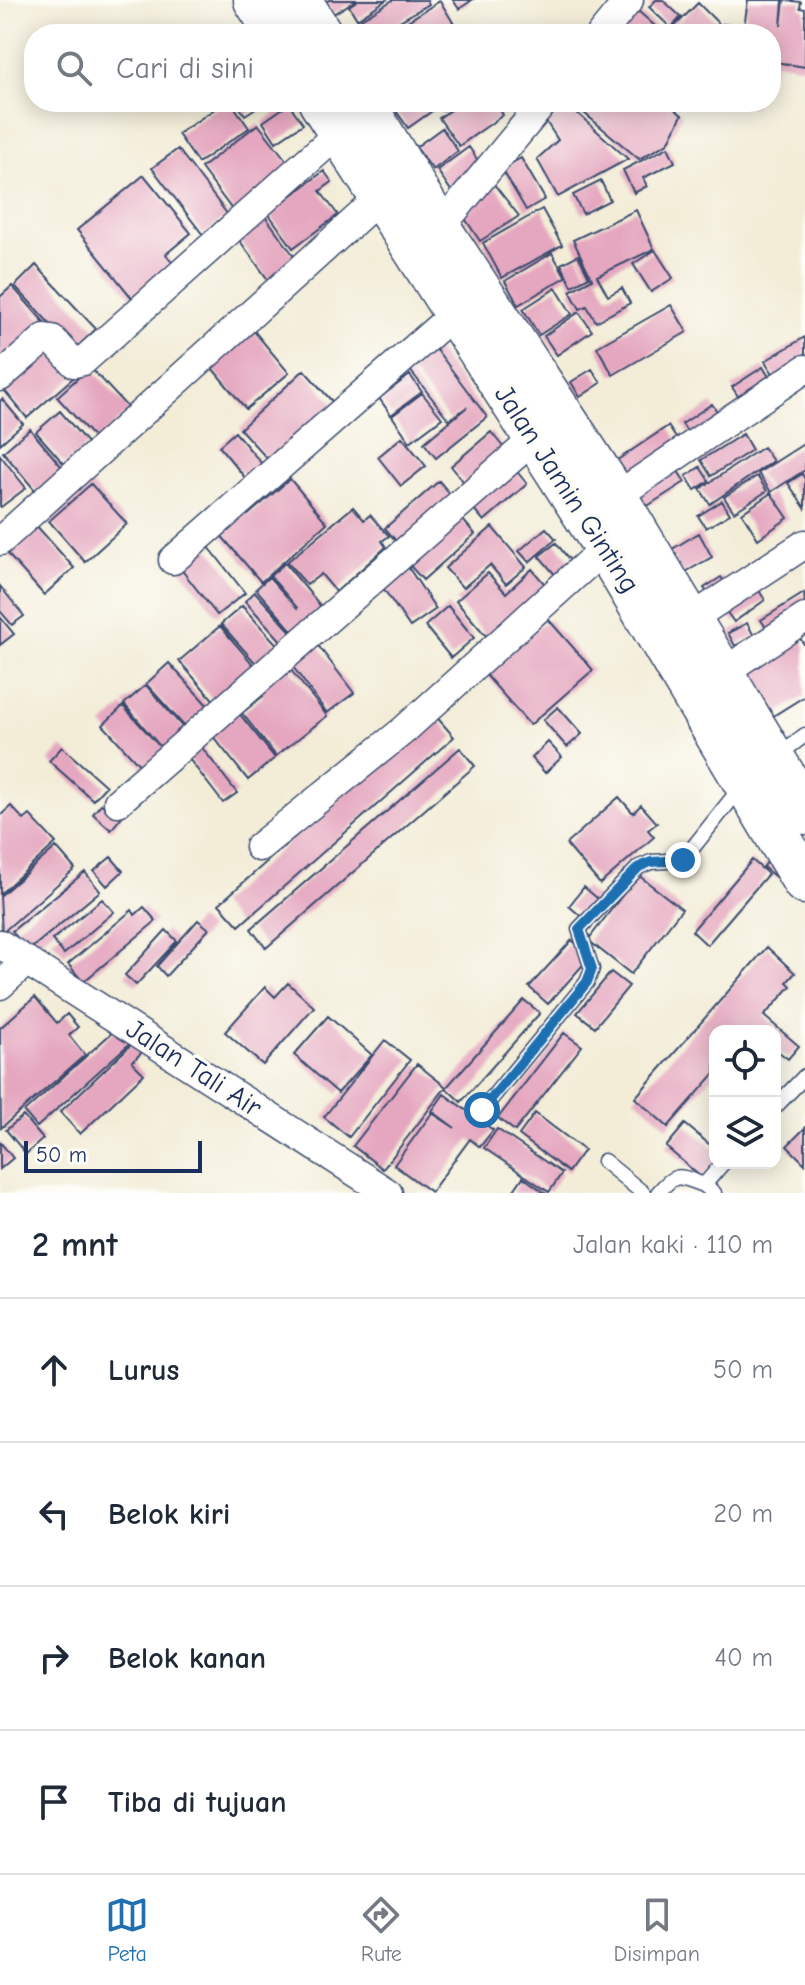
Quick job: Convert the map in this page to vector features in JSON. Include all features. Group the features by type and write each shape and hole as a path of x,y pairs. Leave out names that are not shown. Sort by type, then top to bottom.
{"highway":[{"path":"256,0 272,24"},
{"path":"299,0 314,24"},
{"name":"Jalan Jamin Ginting","path":"341,112 439,229 615,497 775,758 798,846"},
{"name":"Jalan Jamin Ginting","path":"341,112 381,197 606,547 775,758"}],"street":[{"path":"609,24 629,0"},
{"path":"0,377 45,338 52,339 74,363 83,361 341,112"},
{"path":"439,229 536,112"},
{"path":"0,541 381,197"},
{"path":"173,560 454,314"},
{"path":"615,497 805,369"},
{"path":"118,802 535,438"},
{"path":"689,620 805,544"},
{"path":"259,847 404,730 606,547"},
{"path":"722,673 805,618"},
{"name":"Jalan Tali Air","path":"0,944 388,1193"},
{"path":"0,985 27,961"}],"lane":[{"path":"482,1110 587,982 592,969 579,929 639,867 651,862 683,860 775,758"},
{"path":"781,1101 805,1076"},
{"path":"604,1161 643,1193"},
{"path":"658,1193 671,1178 679,1176 709,1189 720,1169"}],"building":[{"path":"356,0 333,14 326,2"},
{"path":"358,0 386,0 357,19 349,6"},
{"path":"393,0 427,0 429,4 394,24 364,24 361,19"},
{"path":"453,0 472,0 459,9"},
{"path":"656,0 663,0 681,17 675,24 667,24 649,7"},
{"path":"748,0 783,0 781,26 744,24"},
{"path":"784,0 801,2 800,8 805,9 805,67 781,63"},
{"path":"440,1 454,24 403,24"},
{"path":"698,3 719,24 677,24"},
{"path":"638,11 653,24 627,24"},
{"path":"210,112 238,112 249,128 198,163 178,134"},
{"path":"277,112 295,112 303,124 276,142 263,122"},
{"path":"397,112 431,112 408,128"},
{"path":"448,112 501,112 503,115 459,146 439,118"},
{"path":"554,112 576,112 628,159 558,197 537,159 558,140 545,120"},
{"path":"583,112 678,112 682,115 668,143 639,159"},
{"path":"258,124 294,170 236,215 201,168"},
{"path":"442,128 458,151 433,170 416,147"},
{"path":"469,147 484,170 452,192 437,170"},
{"path":"668,147 675,162 643,178 647,186 634,193 623,170"},
{"path":"178,149 228,215 203,235 152,168"},
{"path":"521,158 545,199 526,210 502,169"},
{"path":"324,171 332,182 320,191 338,215 293,248 268,213"},
{"path":"144,175 191,233 166,254 173,264 132,298 77,230"},
{"path":"601,181 610,200 583,214 573,195"},
{"path":"493,183 519,216 480,241 464,217"},
{"path":"542,209 562,245 502,278 483,243"},
{"path":"636,210 654,249 597,276 608,296 622,288 630,303 596,322 587,306 580,309 570,291 592,279 573,240"},
{"path":"265,216 297,260 269,281 237,237"},
{"path":"655,250 673,278 651,292 633,264"},
{"path":"552,253 566,277 518,305 505,281"},
{"path":"578,255 589,277 572,286 561,264"},
{"path":"36,265 96,329 74,350 15,286"},
{"path":"12,286 44,322 0,361 0,297"},
{"path":"556,288 572,314 539,335 523,309"},
{"path":"671,305 687,332 613,375 597,347"},
{"path":"579,312 592,331 557,355 544,336"},
{"path":"254,331 289,373 246,409 212,368"},
{"path":"805,337 805,363 777,380 765,361"},
{"path":"43,343 73,378 27,418 0,385"},
{"path":"436,349 487,417 436,458 424,443 467,407 449,420 410,370"},
{"path":"90,367 130,410 97,441 57,397"},
{"path":"763,367 774,385 744,405 732,387"},
{"path":"592,369 601,383 580,397 571,382"},
{"path":"304,370 338,408 274,466 240,429"},
{"path":"410,375 422,392 391,415 379,398"},
{"path":"422,393 442,418 410,442 392,416"},
{"path":"2,399 23,424 0,444 0,401"},
{"path":"712,404 723,420 693,441 682,424"},
{"path":"60,411 88,444 65,465 36,432"},
{"path":"668,426 684,450 631,485 616,461"},
{"path":"30,429 66,472 39,495 3,452"},
{"path":"235,432 268,471 251,485 219,446"},
{"path":"491,432 507,452 467,486 451,466"},
{"path":"743,434 752,450 711,476 701,460"},
{"path":"402,437 426,466 401,486 378,457"},
{"path":"805,443 805,470 771,492 758,473"},
{"path":"763,447 773,461 710,504 700,489"},
{"path":"0,455 26,488 1,507 0,506"},
{"path":"511,464 527,484 484,521 467,501"},
{"path":"674,465 685,482 646,507 635,491"},
{"path":"700,467 709,481 695,490 686,476"},
{"path":"802,474 805,479 805,508 788,483"},
{"path":"757,476 767,491 734,512 724,497"},
{"path":"290,479 327,523 261,582 219,533 245,511 248,515"},
{"path":"439,481 455,500 401,547 385,528"},
{"path":"91,484 127,524 85,562 49,521"},
{"path":"771,493 788,518 758,539 742,513"},
{"path":"722,501 730,514 706,528 698,516"},
{"path":"353,507 364,520 370,515 389,536 382,541 386,547 336,592 321,574 307,585 287,562"},
{"path":"456,512 475,534 423,580 403,558"},
{"path":"35,524 74,568 44,595 5,551"},
{"path":"492,527 526,567 506,584 490,565 463,588 445,568"},
{"path":"546,528 556,539 529,562 519,551"},
{"path":"699,533 712,557 682,574 669,551"},
{"path":"205,542 245,593 217,615 177,564"},
{"path":"556,543 573,564 557,577 539,556"},
{"path":"285,563 323,609 296,635 256,589 269,577 298,609 270,576"},
{"path":"408,567 436,609 410,627 381,585"},
{"path":"532,569 548,588 492,643 456,601 488,573 506,593"},
{"path":"721,577 728,587 711,598 704,588"},
{"path":"0,586 24,616 12,625 0,611"},
{"path":"758,589 765,600 734,622 726,611"},
{"path":"255,592 294,635 284,644 245,601"},
{"path":"804,593 805,609 769,632 761,620"},
{"path":"242,606 281,649 260,668 221,624"},
{"path":"448,606 474,638 451,658 425,626"},
{"path":"0,617 14,634 0,645"},
{"path":"548,619 593,670 530,725 485,674"},
{"path":"747,623 754,636 735,646 728,633"},
{"path":"220,626 257,669 217,704 179,661"},
{"path":"796,632 805,646 805,696 773,716 742,667"},
{"path":"314,640 354,693 327,713 288,660"},
{"path":"169,663 208,706 185,727 146,684"},
{"path":"287,665 327,716 276,756 242,713 263,696 258,689"},
{"path":"146,685 186,731 163,750 124,704"},
{"path":"123,706 163,750 143,769 103,725"},
{"path":"234,707 275,758 248,780 207,729"},
{"path":"558,707 582,734 567,747 543,720"},
{"path":"434,714 454,737 239,926 219,904"},
{"path":"197,741 237,793 223,803 183,751"},
{"path":"548,742 562,757 545,773 532,758"},
{"path":"62,747 106,786 93,800 49,761"},
{"path":"460,748 475,766 266,948 251,929"},
{"path":"619,797 633,813 641,805 657,823 648,830 654,837 600,884 566,844"},
{"path":"101,804 111,812 115,807 123,815 111,830 93,814"},
{"path":"11,806 24,820 30,815 56,843 0,894 0,816"},
{"path":"56,847 75,869 2,933 0,896"},
{"path":"774,854 789,867 778,879 763,867"},
{"path":"111,857 123,871 107,886 94,871"},
{"path":"752,860 768,874 707,945 692,931"},
{"path":"85,872 100,891 28,951 12,931"},
{"path":"638,875 682,909 631,974 588,940"},
{"path":"584,887 598,899 583,918 569,906"},
{"path":"102,899 114,912 64,954 52,940"},
{"path":"144,907 156,921 83,982 68,964 132,910 135,915"},
{"path":"198,920 209,929 166,976 157,966"},
{"path":"166,930 177,941 136,985 125,975"},
{"path":"572,940 590,957 548,1004 529,987"},
{"path":"767,947 795,973 787,982 791,986 764,1016 774,1025 709,1025 709,1080 668,1127 635,1098"},
{"path":"611,972 629,986 595,1027 577,1013"},
{"path":"288,983 314,1007 263,1065 225,1032 265,987 275,997"},
{"path":"35,997 57,1023 67,1014 78,1027 69,1035 85,1055 1,1128 0,1028"},
{"path":"524,1000 540,1013 461,1102 446,1088"},
{"path":"328,1016 372,1055 338,1093 294,1055"},
{"path":"116,1029 129,1044 37,1127 24,1112"},
{"path":"781,1031 799,1046 788,1059 781,1054"},
{"path":"564,1033 582,1046 515,1131 498,1118"},
{"path":"385,1040 410,1060 349,1137 324,1117"},
{"path":"135,1041 144,1050 132,1062 144,1074 80,1134 60,1112"},
{"path":"417,1064 446,1087 383,1169 353,1146"},
{"path":"444,1094 493,1130 480,1147 470,1139 431,1192 394,1165 432,1113 455,1128 432,1111"},
{"path":"535,1113 584,1150 568,1172 519,1135"},
{"path":"23,1116 43,1139 26,1154 6,1130"},
{"path":"685,1124 709,1144 709,1169 702,1178 666,1147"},
{"path":"805,1128 805,1164 787,1146"},
{"path":"497,1129 562,1173 549,1192 484,1148"},
{"path":"0,1142 13,1158 0,1169"},
{"path":"523,1177 545,1193 512,1193"}],"route":[{"path":"482,1110 587,982 592,969 590,956 578,935 579,929 639,867 651,862 683,860"}]}
